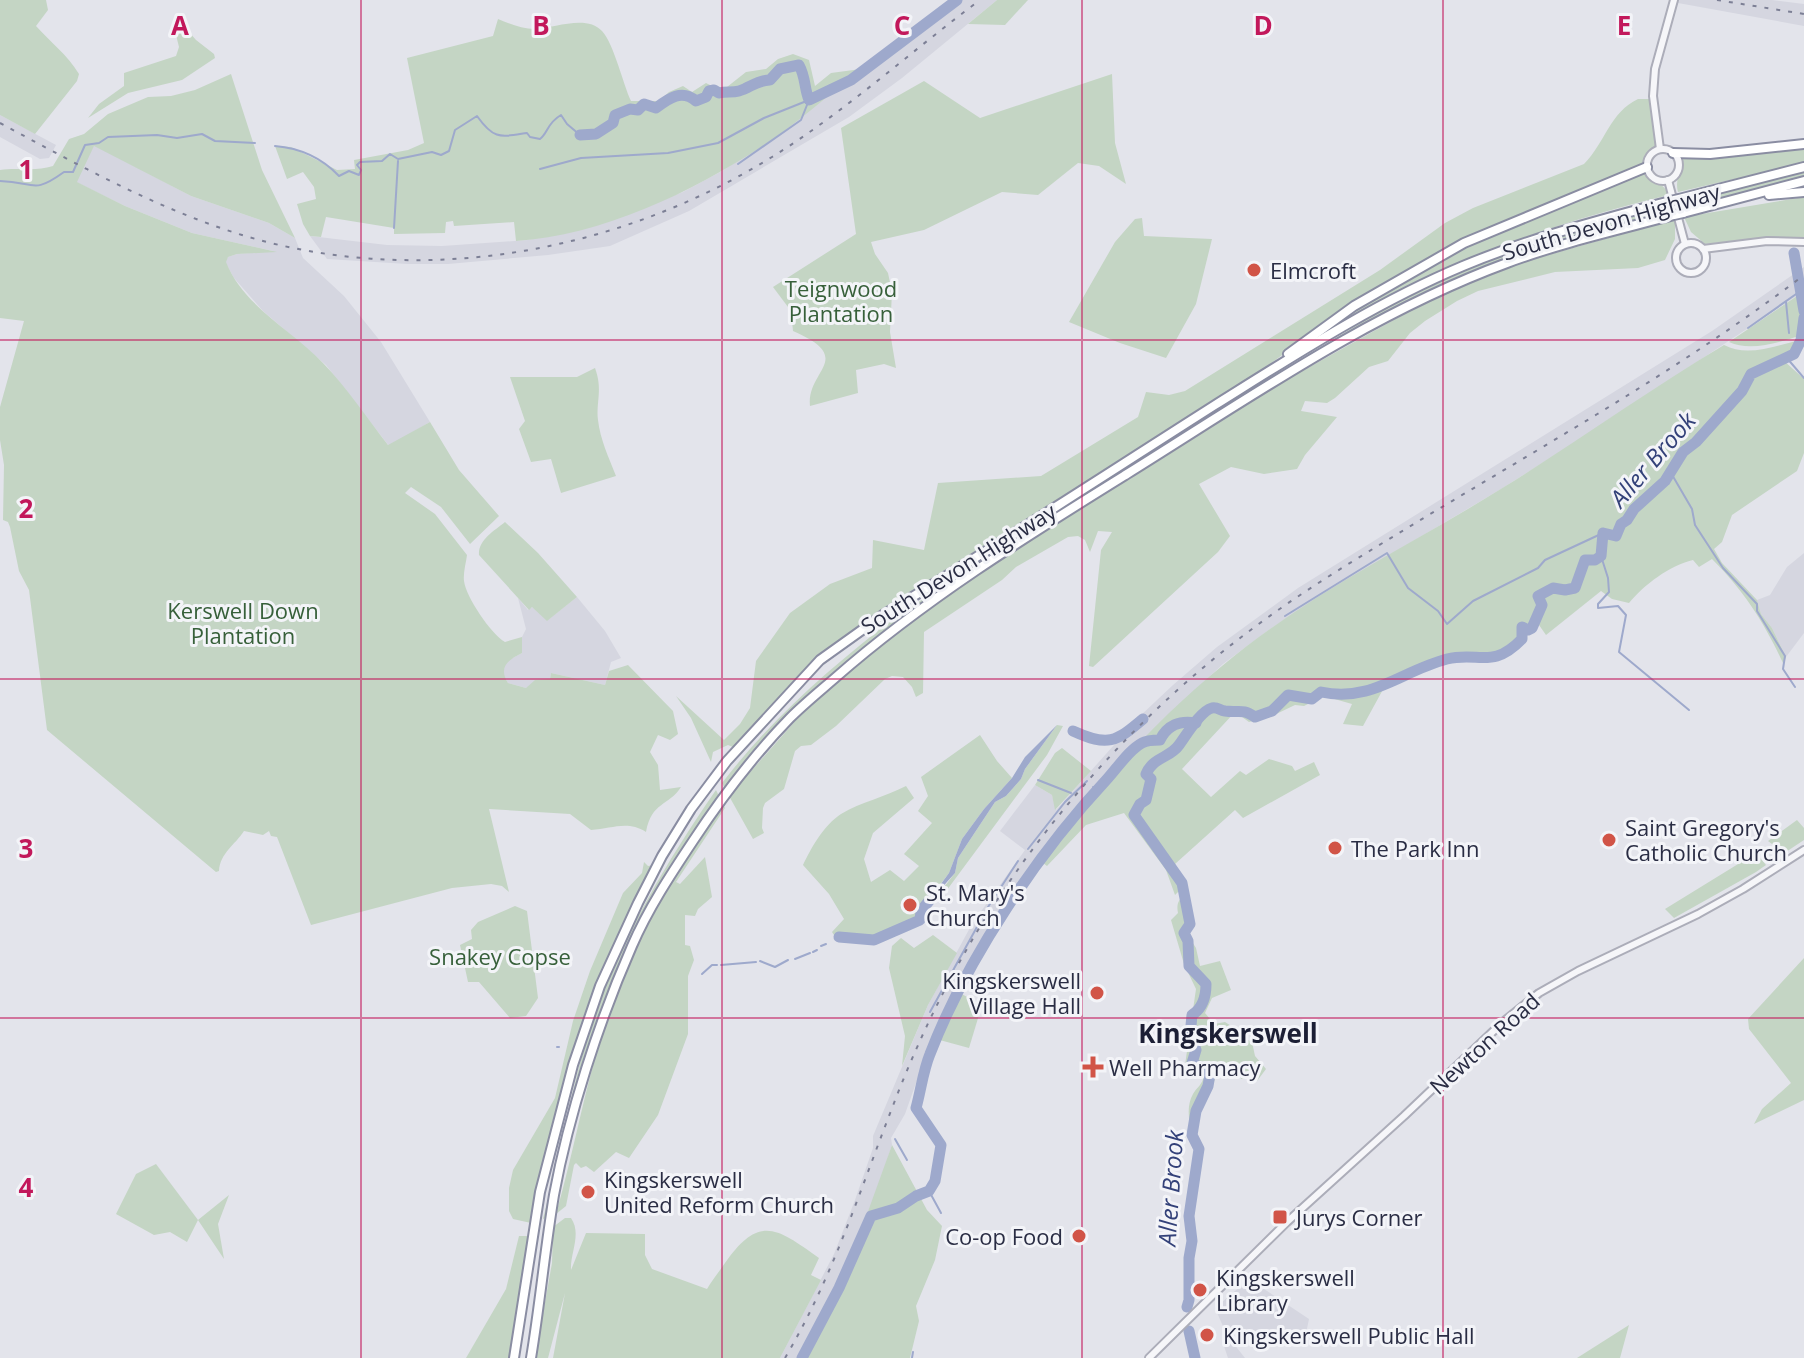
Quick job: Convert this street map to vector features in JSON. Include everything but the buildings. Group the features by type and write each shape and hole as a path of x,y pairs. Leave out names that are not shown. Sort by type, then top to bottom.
{"highway":[{"path":"1673,153 1710,154 1804,144"},
{"path":"1244,388 1354,306 1452,249 1647,167"},
{"name":"South Devon Highway","path":"514,1358 540,1192 585,1026 600,986 662,856 691,809 727,761 820,660 846,639 1244,388 1391,300 1463,266 1561,231 1804,167"},
{"name":"South Devon Highway","path":"531,1358 555,1192 564,1151 593,1049 633,944 672,873 711,813 792,716 876,642 927,604 1100,491 1355,334 1433,294 1559,245 1804,181"},
{"path":"1755,195 1804,192"}],"street":[{"path":"1660,149 1653,96 1655,69 1674,0"},
{"path":"1660,149 1673,153 1679,167 1668,180 1655,179 1647,167 1650,155 1660,149"},
{"path":"1668,180 1685,244"},
{"path":"1703,249 1767,241 1804,242"},
{"path":"1685,244 1696,244 1703,249 1706,259 1697,273 1688,274 1680,270 1676,262 1676,253 1685,244"},
{"name":"Newton Road","path":"1149,1358 1503,1022 1539,993 1698,914 1804,850"}],"shaded area":[{"path":"954,0 997,0 849,117 689,211 610,246 448,264 407,264 327,259 310,236 387,245 442,246 528,240 625,215 683,192 722,171 780,133"},
{"path":"1678,0 1772,0 1804,4 1804,26 1678,3"},
{"path":"0,115 56,145 49,158 40,159 0,137"},
{"path":"94,145 191,196 269,223 295,238 303,258 344,296 381,342 430,422 389,446 326,365 263,311 234,278 225,262 228,257 237,254 273,251 192,233 76,182"},
{"path":"1804,267 1804,291 1588,434 1270,629 1223,664 1125,756 1038,859 1002,913 958,992 905,1114 891,1138 892,1145 869,1214 840,1289 802,1358 780,1358 834,1254 873,1148 873,1136 928,1005 972,924 1025,850 1000,831 1035,785 1052,795 1056,810 1139,717 1173,685 1217,647 1298,588 1712,331"},
{"path":"1804,553 1804,633 1786,657 1772,628 1761,614 1757,600 1770,595 1787,567"},
{"path":"577,597 605,631 621,658 611,662 605,685 551,673 550,679 526,688 508,683 503,668 507,661 522,653 522,637 526,629 518,598 528,610 532,607 549,619"},
{"path":"1249,1279 1309,1319 1304,1343 1231,1330 1226,1334 1245,1358 1228,1358 1223,1343 1226,1333 1215,1308"}],"green space":[{"path":"0,0 46,0 48,10 36,26 79,74 77,81 35,134 0,115"},
{"path":"997,0 1028,0 1005,25 968,24"},
{"path":"498,19 530,29 570,23 596,26 610,45 631,101 659,101 683,86 692,92 706,83 716,88 727,87 746,72 766,69 778,59 793,54 809,60 815,86 831,73 861,69 780,134 720,172 654,205 585,229 516,241 514,222 454,226 453,221 446,222 445,233 394,234 394,228 326,217 321,237 310,236 297,204 316,199 314,187 303,172 287,179 275,146 291,147 337,170 355,169 354,160 408,150 424,143 407,58 493,36"},
{"path":"181,23 215,58 182,80 128,93 88,118 99,104 124,86 124,73 176,56 179,47 174,27"},
{"name":"Kerswell Down Plantation","path":"231,74 262,170 295,238 269,223 191,196 94,146 77,182 125,206 192,233 277,252 237,254 228,257 226,262 244,292 323,363 388,445 430,422 459,470 499,516 470,544 441,507 411,487 405,493 435,514 467,555 464,581 486,623 505,642 522,637 522,653 504,668 508,683 526,688 535,680 550,679 551,673 605,685 609,671 628,665 673,711 678,734 670,740 658,735 650,752 658,765 660,790 681,787 656,809 646,832 632,826 591,830 570,814 489,809 509,892 502,886 491,884 452,888 311,925 277,837 271,836 269,831 263,835 244,831 225,854 216,872 47,730 29,590 19,571 10,527 3,520 4,465 0,407 24,321 0,318 0,170 53,166 69,139 84,134 108,114 148,97 195,90"},
{"name":"Teignwood Plantation","path":"1112,74 1115,143 1126,184 1099,166 1078,163 1038,195 1002,192 924,230 871,242 888,273 892,292 890,332 896,368 884,364 856,370 858,393 810,406 811,394 825,358 822,349 793,331 791,311 773,287 856,234 841,128 924,81 980,118"},
{"path":"1638,99 1650,99 1657,144 1646,156 1644,166 1464,239 1381,286 1251,378 915,595 818,669 735,748 728,745 713,752 711,762 691,718 676,696 724,740 750,708 756,661 790,613 830,584 872,568 873,540 924,550 938,483 1041,476 1138,417 1146,392 1169,395 1185,391 1380,270 1445,223 1473,208 1584,164 1614,120"},
{"path":"1804,147 1804,163 1678,192 1680,164 1677,155 1709,156"},
{"path":"1804,170 1804,177 1682,208 1680,202"},
{"path":"1645,173 1665,188 1669,195 1579,219 1492,250 1408,287 1327,332 1325,329 1394,284 1476,241"},
{"path":"1804,197 1804,239 1767,237 1705,244 1691,232 1684,217"},
{"path":"1671,203 1673,211 1577,234 1511,257 1359,327 955,581 900,619 794,708 725,789 722,783 782,715 849,654 897,616 1210,414 1400,299 1511,248"},
{"path":"1142,218 1144,236 1212,239 1196,304 1166,358 1069,322 1115,242 1135,219"},
{"path":"1675,219 1675,239 1665,260 1638,268 1555,272 1478,291 1425,321 1410,333 1388,361 1369,367 1335,398 1327,403 1305,401 1301,411 1337,417 1297,469 1264,474 1231,467 1199,484 1230,536 1218,552 1093,667 1089,666 1101,550 1112,532 1098,531 1090,552 1085,540 1078,536 1068,537 1016,567 1002,580 924,632 923,693 916,697 903,677 885,679 836,726 811,745 801,746 795,751 784,789 763,808 764,833 753,839 729,796 797,719 877,646 993,564 1270,389 1417,307 1506,267"},
{"path":"1800,294 1804,311 1802,335 1756,346 1729,342"},
{"path":"1801,340 1794,354 1782,359 1804,379 1804,453 1797,471 1732,515 1722,542 1714,549 1722,563 1757,600 1761,614 1772,628 1786,657 1783,663 1734,583 1712,559 1699,567 1693,560 1658,577 1629,603 1612,599 1601,591 1546,635 1539,625 1522,635 1507,655 1456,656 1432,662 1386,684 1363,726 1343,724 1352,704 1324,696 1304,706 1295,705 1270,717 1249,722 1235,712 1182,769 1211,797 1240,771 1246,775 1269,759 1292,766 1295,771 1314,762 1320,775 1243,818 1235,810 1175,864 1186,884 1175,895 1166,870 1124,813 1086,825 1047,866 1038,859 1103,783 1172,710 1222,666 1289,616 1504,487 1724,345 1752,350"},
{"path":"595,368 599,383 599,427 616,476 561,493 551,459 531,462 519,429 525,421 510,377 577,377"},
{"path":"505,522 577,597 547,621 532,607 529,610 479,555 484,540"},
{"path":"1057,725 1063,726 1047,755 941,898 937,896 955,873 958,858 995,802 1006,796 1021,779"},
{"path":"980,735 1012,778 962,839 949,873 923,907 920,920 874,940 834,935 832,932 844,919 829,894 803,865 819,837 841,814 906,786 914,798 873,833 864,859 871,882 890,870 904,881 919,866 904,854 932,823 918,811 928,796 921,777"},
{"path":"1062,748 1091,771 1055,810 1052,795 1035,785 1055,753"},
{"path":"712,783 657,868 620,935 588,1023 531,1223 513,1219 509,1211 509,1188 513,1170 555,1098 573,1021 623,893 642,873 644,862 648,866 654,865"},
{"path":"716,790 719,796 663,881 605,1003 548,1217 543,1219 579,1067 594,1017 618,957 680,844"},
{"path":"722,803 725,808 676,882 680,884 705,857 712,897 698,909 695,916 685,915 685,945 690,946 694,960 688,976 688,1034 658,1115 629,1158 616,1152 594,1172 576,1163 566,1206 556,1214 594,1063 620,985 659,905"},
{"path":"1797,820 1804,828 1804,840 1774,860 1776,847 1768,841"},
{"path":"1756,853 1766,865 1756,872 1674,918 1665,909"},
{"path":"1187,893 1195,926 1187,934 1196,948 1200,966 1220,961 1231,990 1212,998 1205,1013 1214,1024 1225,1022 1252,1042 1255,1056 1266,1069 1257,1081 1241,1079 1240,1070 1218,1069 1213,1085 1200,1103 1193,1141 1189,1105 1204,1076 1184,1072 1196,989 1184,964 1171,920 1178,913 1177,906"},
{"name":"Snakey Copse","path":"515,906 527,911 538,998 526,1016 510,1018 479,982 468,982 460,945 472,939 471,930 478,922"},
{"path":"933,935 957,953 928,1005 902,1066 905,1036 889,968 892,946 901,938 914,948"},
{"path":"1804,958 1804,1100 1754,1124 1762,1109 1791,1083 1749,1029 1748,1019"},
{"path":"958,992 982,1005 969,1048 936,1039"},
{"path":"892,1145 927,1210 942,1226 935,1260 916,1306 919,1321 910,1358 802,1358 840,1289"},
{"path":"156,1164 198,1220 187,1242 170,1232 154,1235 116,1214 136,1174"},
{"path":"229,1195 218,1224 224,1259 198,1220"},
{"path":"565,1218 571,1218 576,1230 571,1270 586,1233 645,1234 645,1255 652,1269 707,1289 737,1247 748,1237 769,1231 780,1233 819,1258 811,1275 821,1280 780,1358 553,1358 565,1293 548,1358 535,1358 552,1263 553,1227"},
{"path":"519,1236 535,1236 517,1358 466,1358 506,1289"},
{"path":"1629,1325 1620,1358 1577,1358"}],"water":[{"path":"1057,725 1021,779 1006,796 995,802 958,858 955,873 921,911 949,873 962,839 1012,778 1025,757"}],"waterway":[{"path":"580,135 596,134 613,123 615,115 630,109 638,110 644,104 656,108 676,96 691,97 696,101 706,97 709,91 739,91 770,80 780,69 799,65 809,100 851,80 957,0"},
{"path":"738,164 801,120 809,100"},
{"path":"540,169 581,158 668,153 718,143 764,118 809,100"},
{"path":"275,146 310,155 339,176 349,171 359,175 361,170 357,165 360,162 382,161 390,154 398,159 432,152 441,155 449,151 455,130 477,116 498,135 527,133 540,139 561,115 580,135"},
{"path":"0,181 34,186 46,183 64,172 73,172 85,145 99,143 108,137 157,135 177,138 202,134 215,141 255,143"},
{"path":"394,228 398,161"},
{"name":"Aller Brook","path":"1794,253 1804,311"},
{"name":"Aller Brook","path":"1799,288 1804,286"},
{"path":"1748,328 1799,292"},
{"path":"1786,302 1789,333"},
{"name":"Aller Brook","path":"1187,1307 1192,1241 1189,1216 1199,1149 1192,1135 1196,1111 1210,1074 1192,1063 1196,1050 1190,1036 1192,1015 1203,1001 1206,984 1189,966 1188,941 1184,933 1190,924 1182,883 1134,815 1146,800 1151,779 1146,774 1149,768 1175,749 1198,719 1212,708 1243,712 1255,717 1272,711 1288,695 1312,699 1321,692 1339,694 1371,690 1430,664 1458,657 1494,657 1511,648 1522,639 1522,627 1532,628 1542,605 1538,596 1553,588 1575,588 1585,560 1595,560 1601,556 1603,533 1616,536 1621,524 1634,509 1665,481 1683,452 1742,391 1751,374 1794,354 1801,340 1804,318"},
{"path":"1786,357 1804,378"},
{"path":"1671,473 1692,509 1695,525 1723,568 1757,604 1757,611 1785,656 1783,669 1795,687"},
{"path":"1285,616 1387,553 1408,588 1438,611 1447,624 1473,601 1538,568 1545,560 1603,533"},
{"path":"1601,556 1609,592 1598,608 1618,606 1626,615 1619,652 1689,710"},
{"path":"1073,731 1095,739 1111,740 1143,719"},
{"path":"802,1358 839,1288 871,1216 898,1208 929,1191 935,1181 941,1145 916,1108 930,1054 984,944 1056,839 1128,754 1144,742 1160,740 1175,725 1196,723"},
{"path":"1038,780 1071,793"},
{"path":"1028,849 1065,802 1087,781"},
{"path":"1093,787 1097,790"},
{"path":"930,1012 988,907 1018,861"},
{"path":"839,937 874,940 920,920 921,911 929,901"},
{"path":"821,946 826,944"},
{"path":"813,952 817,950"},
{"path":"795,959 810,953"},
{"path":"760,961 775,967 788,960"},
{"path":"721,965 756,962"},
{"path":"702,974 712,965 717,965"},
{"path":"895,1139 907,1160"},
{"path":"929,1191 941,1213"},
{"name":"Aller Brook","path":"1189,1331 1195,1358"},
{"path":"912,1358 913,1352"}],"railway":[{"path":"0,123 149,199 242,235 309,251 378,259 447,259 515,252 583,238 649,217 712,190 772,157 826,120 980,0"},
{"path":"1717,0 1804,14"},
{"path":"785,1358 832,1265 903,1081 954,972 1035,845 1101,766 1173,694 1273,614 1360,556 1666,371 1804,275"}],"place":[{"name":"Elmcroft","path":"1254,270"},
{"name":"Saint Gregory's Catholic Church","path":"1609,840"},
{"name":"The Park Inn","path":"1335,848"},
{"name":"St. Mary's Church","path":"910,905"},
{"name":"Kingskerswell Village Hall","path":"1097,993"},
{"name":"Well Pharmacy","path":"1093,1067"},
{"name":"Kingskerswell United Reform Church","path":"588,1192"},
{"name":"Jurys Corner","path":"1280,1217"},
{"name":"Co-op Food","path":"1079,1236"},
{"name":"Kingskerswell Library","path":"1200,1290"},
{"name":"Kingskerswell Public Hall","path":"1207,1335"}],"district":[{"name":"Kingskerswell","path":"1228,1033"}]}
